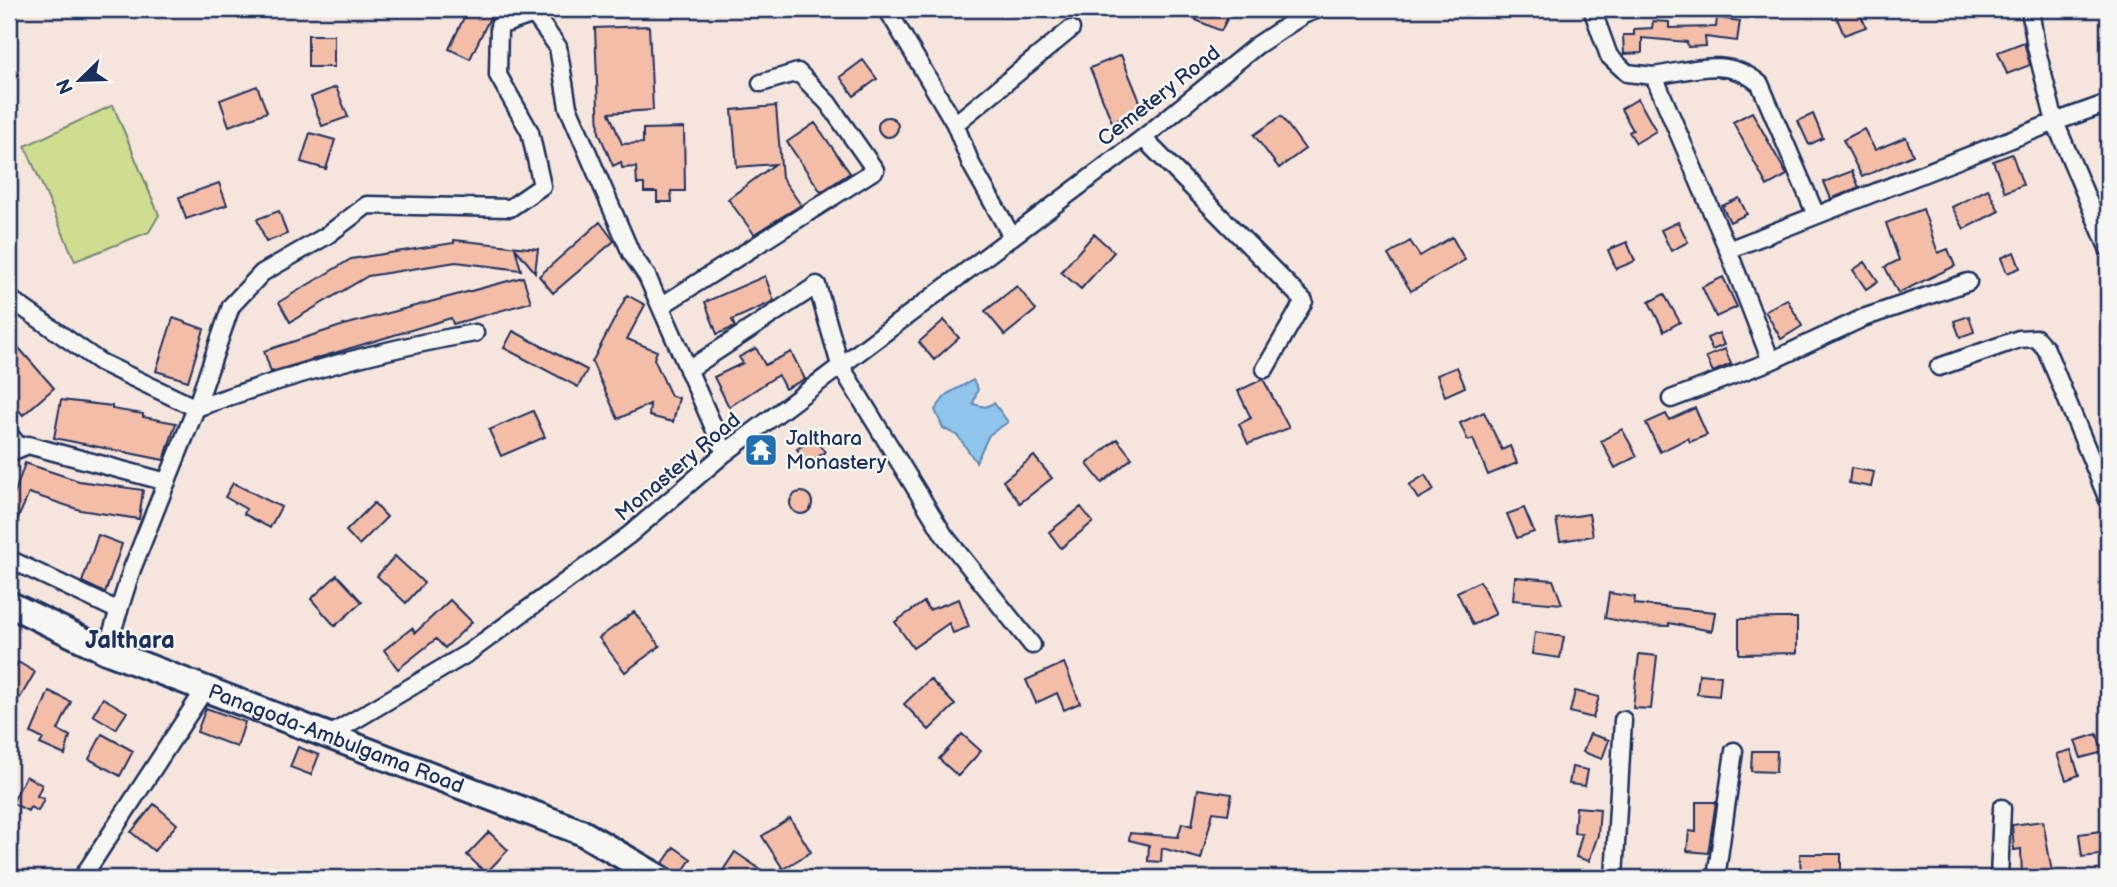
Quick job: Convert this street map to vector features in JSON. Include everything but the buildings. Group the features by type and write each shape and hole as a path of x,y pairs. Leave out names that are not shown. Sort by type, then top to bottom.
{"main road":[{"name":"Panagoda-Ambulgama Road","path":"9,604 106,651 581,832 660,878"}],"street":[{"path":"887,9 956,124 971,164 1011,235"},
{"name":"Cemetery Road","path":"1042,211 1143,138 1301,12 1319,9"},
{"path":"1592,9 1609,56 1627,73 1654,76 1728,65 1744,71 1760,84 1816,215"},
{"path":"2030,9 2036,47 2055,122 2108,248"},
{"path":"106,651 231,306 262,273 326,236 368,205 510,208 542,186 530,132 498,75 499,26 534,14 558,47 568,107 631,253 647,276 725,453"},
{"path":"956,124 1071,29"},
{"path":"660,306 875,170 828,103 798,72 761,83"},
{"path":"1654,76 1728,250 1771,361"},
{"path":"1728,250 2108,103"},
{"path":"1143,138 1304,301 1265,369"},
{"name":"Monastery Road","path":"328,736 468,653 629,535 725,453 1042,211"},
{"path":"1671,399 1771,361 1863,318 1968,282"},
{"path":"688,370 817,285 840,365 944,535 1031,645"},
{"path":"9,298 100,362 196,408 275,380 418,342 475,333"},
{"path":"1939,367 2019,339 2036,338 2046,349 2108,500"},
{"path":"9,434 15,451 28,445 167,482"},
{"path":"9,559 119,611"},
{"path":"82,878 205,689"},
{"path":"1614,878 1623,720"},
{"path":"1716,878 1734,751"},
{"path":"1999,878 2002,808"}],"green space":[{"path":"113,105 159,215 149,232 75,261 25,146"}],"water":[{"path":"973,380 978,389 973,404 985,407 994,403 1008,422 989,435 976,462 958,436 943,428 935,410 947,394"}],"place":[{"name":"Jalthara Monastery","path":"761,450"}],"district":[{"name":"Jalthara","path":"130,640"}]}
